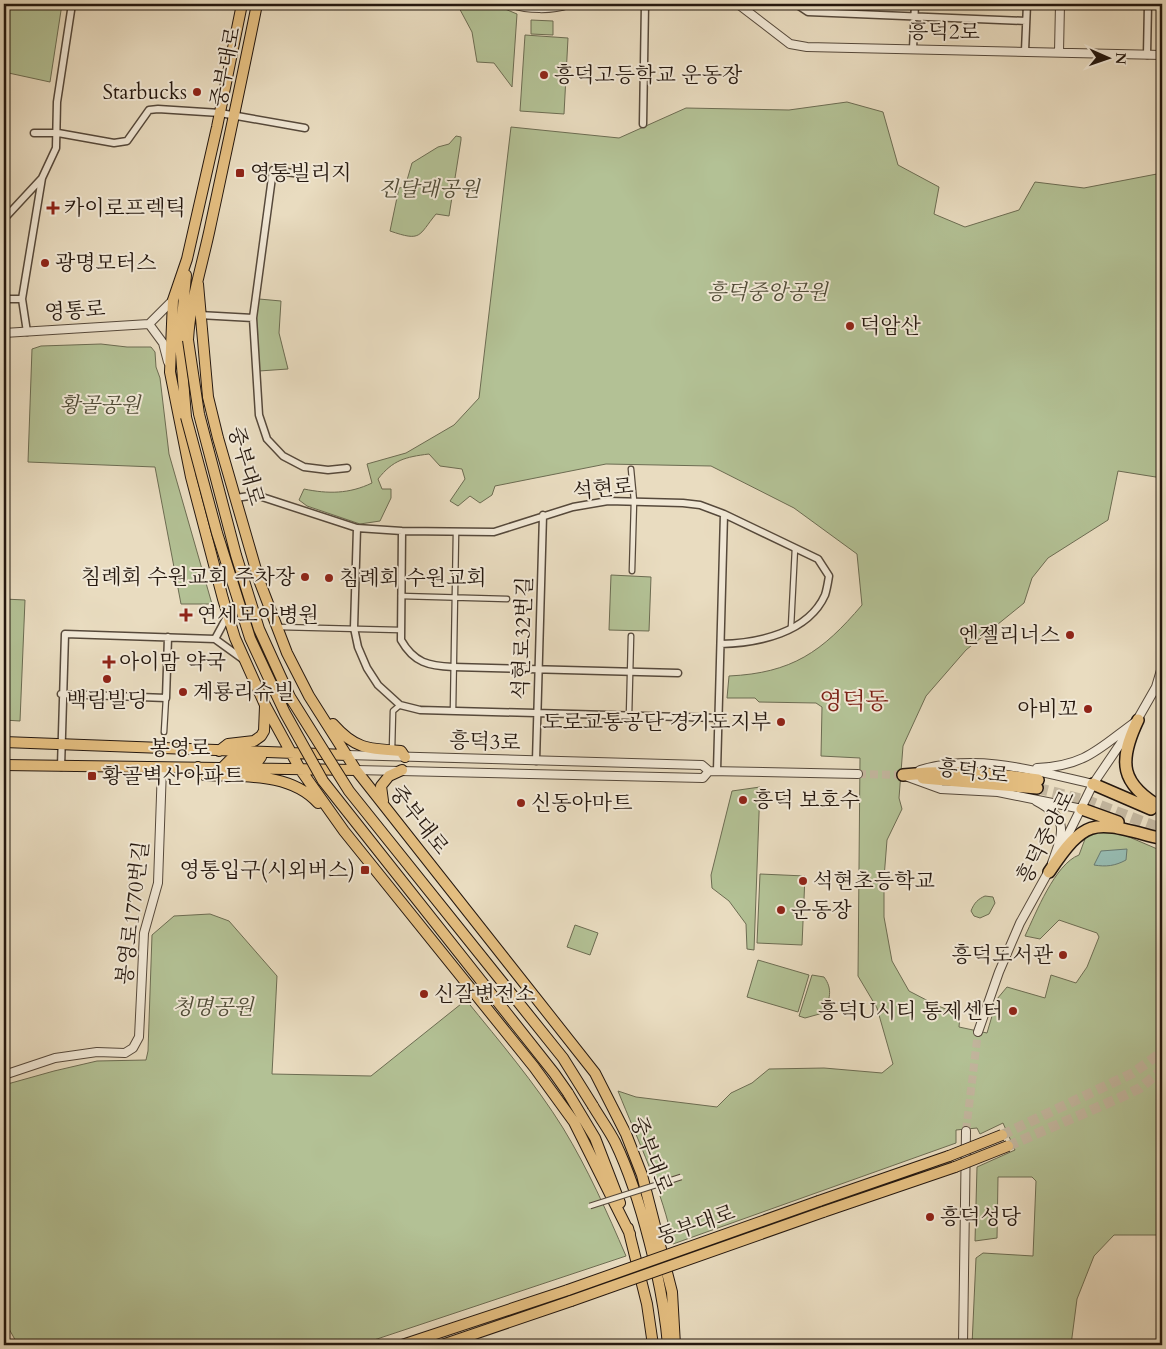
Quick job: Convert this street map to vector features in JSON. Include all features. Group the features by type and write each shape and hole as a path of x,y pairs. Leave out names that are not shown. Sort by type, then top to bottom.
{"highway":[{"path":"1138,720 1127,743 1125,768 1133,784 1144,797 1162,808"},
{"path":"903,775 1038,784"},
{"path":"1092,784 1162,813"},
{"path":"1082,809 1160,838"},
{"path":"1049,872 1068,844 1088,828 1108,825 1160,838"}],"main road":[{"name":"중부대로","path":"242,4 220,114 187,259 173,300 170,372 208,548 228,615 245,661 265,704 300,769 344,831 534,1067 574,1122 630,1234"},
{"name":"중부대로","path":"257,4 236,116 198,284 189,312 188,340 199,414 236,555 259,629 290,698 349,791 564,1058 615,1142 633,1186 662,1300 668,1345"},
{"path":"226,79 242,82"},
{"path":"208,166 223,169"},
{"name":"중부대로","path":"187,259 180,341 186,417 216,533 250,638 285,713 323,780 554,1073 595,1138 613,1180 630,1234 647,1304 653,1345"},
{"name":"중부대로","path":"198,284 199,315 208,397 259,580 287,653 311,698 356,770 595,1073 626,1134 642,1175 672,1292 675,1345"},
{"path":"311,698 346,738 360,747 401,751 405,757"},
{"path":"218,751 228,744 254,741 262,736 264,731 265,704"},
{"name":"봉영로","path":"4,742 347,755"},
{"path":"223,767 230,760 258,761 261,757 259,753"},
{"name":"봉영로","path":"4,765 356,770"},
{"path":"198,767 204,775 276,780 298,786 311,795 344,831"},
{"path":"386,807 381,795 381,786 389,776 402,770"},
{"name":"동부대로","path":"402,1345 568,1290 949,1156 1002,1135"},
{"name":"동부대로","path":"442,1345 954,1167 1008,1146"}],"street":[{"path":"27,332 22,298 42,178 56,148 58,133 57,102 72,4"},
{"path":"512,4 548,7 568,4"},
{"path":"643,124 645,4"},
{"name":"흥덕2로","path":"738,4 790,44 806,47 1025,51 1162,56"},
{"path":"796,4 808,12 1026,21"},
{"path":"913,49 915,4"},
{"path":"1025,51 1027,4"},
{"path":"1059,52 1060,4"},
{"path":"1147,55 1148,4"},
{"path":"34,134 58,133 114,143 127,141 149,110 220,114 306,128"},
{"path":"300,174 273,170 253,318 259,415 267,439 283,456 304,467 328,470 347,468"},
{"path":"4,219 42,178"},
{"path":"4,299 22,298"},
{"path":"170,372 163,343 149,324 173,300"},
{"path":"199,315 253,318"},
{"name":"영통로","path":"4,333 149,324"},
{"path":"631,469 634,502 632,571"},
{"name":"석현로","path":"236,498 256,495 357,528 456,532 501,531 543,515 608,501 700,505 724,514 818,558 829,576 824,595 808,616 792,627 758,641 721,644"},
{"path":"713,771 719,718 724,514"},
{"name":"석현로32번길","path":"536,762 543,515"},
{"path":"357,528 354,628 358,647 367,668 378,685 400,705 420,710 719,718"},
{"path":"402,531 401,640 415,659 430,666 678,673"},
{"path":"453,711 456,532"},
{"path":"792,627 795,548"},
{"path":"401,596 507,599"},
{"path":"215,639 228,615"},
{"path":"277,627 400,630"},
{"path":"60,767 65,634 215,639 245,661"},
{"path":"629,716 632,636"},
{"path":"164,732 168,637"},
{"name":"흥덕중앙로","path":"978,1032 1020,923 1082,809 1092,784 1138,720 1156,687 1162,667"},
{"path":"62,694 166,698"},
{"path":"392,751 393,711 400,705"},
{"path":"1013,767 1054,768 1077,763 1097,752 1138,720"},
{"name":"흥덕3로","path":"347,755 536,762 702,765 713,771 858,774"},
{"name":"흥덕3로","path":"903,775 945,763 998,764 1092,784"},
{"name":"봉영로1770번길","path":"4,1075 55,1058 97,1052 125,1053 133,1048 138,1037 144,933 158,882 162,767"},
{"name":"흥덕3로","path":"356,770 703,778 713,771"},
{"name":"흥덕3로","path":"903,775 941,789 998,792 1082,809"},
{"path":"1027,797 1050,809 1060,823 1062,834 1049,872"},
{"path":"963,1345 966,1131"},
{"path":"590,1206 681,1177"}],"green space":[{"path":"4,4 62,4 50,82 4,72"},
{"path":"457,4 493,4 517,14 512,87 494,63 477,62 472,32"},
{"path":"531,20 553,21 553,35 531,34"},
{"name":"흥덕고등학교 운동장","path":"525,35 568,38 564,114 520,111"},
{"name":"흥덕중앙공원","path":"847,102 883,112 898,165 939,187 934,214 965,227 1019,210 1035,182 1084,188 1162,173 1162,478 1118,471 1108,520 1048,558 1032,578 1024,603 966,650 926,696 903,746 899,798 902,809 887,840 884,878 884,917 892,961 909,991 960,1015 959,1027 987,1033 997,999 1007,987 1045,998 1051,975 1076,983 1087,967 1099,937 1097,933 1059,920 1040,939 1025,936 1047,890 1062,868 1079,855 1088,831 1108,828 1162,851 1162,1240 1157,1235 1114,1235 1094,1256 1077,1299 1071,1345 972,1345 976,1258 983,1253 1033,1256 1036,1181 1032,1177 998,1177 997,1238 975,1241 977,1167 1015,1150 1003,1123 980,1134 977,1128 956,1130 956,1143 673,1244 663,1205 618,1091 636,1097 717,1107 731,1093 752,1083 769,1069 824,1068 882,1073 893,1064 877,1008 858,976 860,758 821,756 822,707 816,703 759,702 755,698 727,698 729,676 771,670 788,665 804,657 833,636 862,605 857,554 794,508 711,466 606,464 495,486 492,495 480,503 470,496 458,506 450,501 465,479 462,469 440,466 429,454 400,460 378,479 382,489 391,489 391,498 380,521 360,524 307,506 299,500 304,489 338,492 363,487 372,483 367,464 406,453 454,425 479,398 511,127 619,138 686,108 789,110"},
{"name":"진달래공원","path":"456,136 461,137 461,140 449,216 436,214 418,235 408,236 390,231 399,188 405,187 412,163 438,147 449,144"},
{"path":"259,299 281,301 279,333 288,369 259,371 256,318"},
{"name":"황골공원","path":"101,344 151,347 155,352 169,454 212,604 181,604 155,467 28,462 32,349 41,346"},
{"path":"611,575 651,577 649,631 609,630"},
{"path":"4,599 25,600 20,721 4,720"},
{"path":"760,787 754,950 747,949 746,924 729,901 712,888 711,875 732,791"},
{"name":"운동장","path":"760,874 805,876 802,945 757,943"},
{"path":"985,896 993,897 995,903 989,914 980,918 974,916 971,911 973,906"},
{"name":"청명공원","path":"210,914 229,921 277,976 272,1074 371,1076 466,1000 529,1079 563,1128 589,1175 626,1256 359,1345 18,1345 4,1320 4,1085 97,1061 146,1060 148,1051 152,935 174,916"},
{"path":"575,925 598,933 590,955 567,947"},
{"path":"758,960 809,975 798,1012 747,997"},
{"path":"812,975 824,977 829,986 829,995 823,1013 805,1018 799,1016"}],"water":[{"path":"1127,849 1126,860 1118,864 1110,866 1094,865 1101,851"}],"tunnel":[{"path":"858,774 903,775"},
{"path":"1037,788 1088,801 1162,829"},
{"path":"966,1131 978,1032"},
{"path":"1002,1135 1133,1073 1162,1052"},
{"path":"1008,1146 1140,1088 1162,1070"}],"place":[{"name":"흥덕고등학교 운동장","path":"544,75"},
{"name":"Starbucks","path":"197,92"},
{"name":"영통빌리지","path":"240,173"},
{"name":"카이로프렉틱","path":"53,208"},
{"name":"광명모터스","path":"45,263"},
{"name":"덕암산","path":"850,326"},
{"name":"침례회 수원교회 주차장","path":"305,577"},
{"name":"침례회 수원교회","path":"329,578"},
{"name":"연세모아병원","path":"186,615"},
{"name":"엔젤리너스","path":"1070,635"},
{"name":"아이맘 약국","path":"109,662"},
{"name":"백림빌딩","path":"107,679"},
{"name":"계룡리슈빌","path":"183,692"},
{"name":"아비꼬","path":"1088,709"},
{"name":"도로교통공단 경기도지부","path":"781,722"},
{"name":"황골벽산아파트","path":"92,776"},
{"name":"흥덕 보호수","path":"743,800"},
{"name":"신동아마트","path":"521,803"},
{"name":"영통입구(시외버스)","path":"365,870"},
{"name":"석현초등학교","path":"803,881"},
{"name":"운동장","path":"781,910"},
{"name":"흥덕도서관","path":"1063,955"},
{"name":"신갈변전소","path":"424,994"},
{"name":"흥덕U시티 통제센터","path":"1013,1011"},
{"name":"흥덕성당","path":"930,1217"}],"district":[{"name":"영덕동","path":"854,701"}]}
